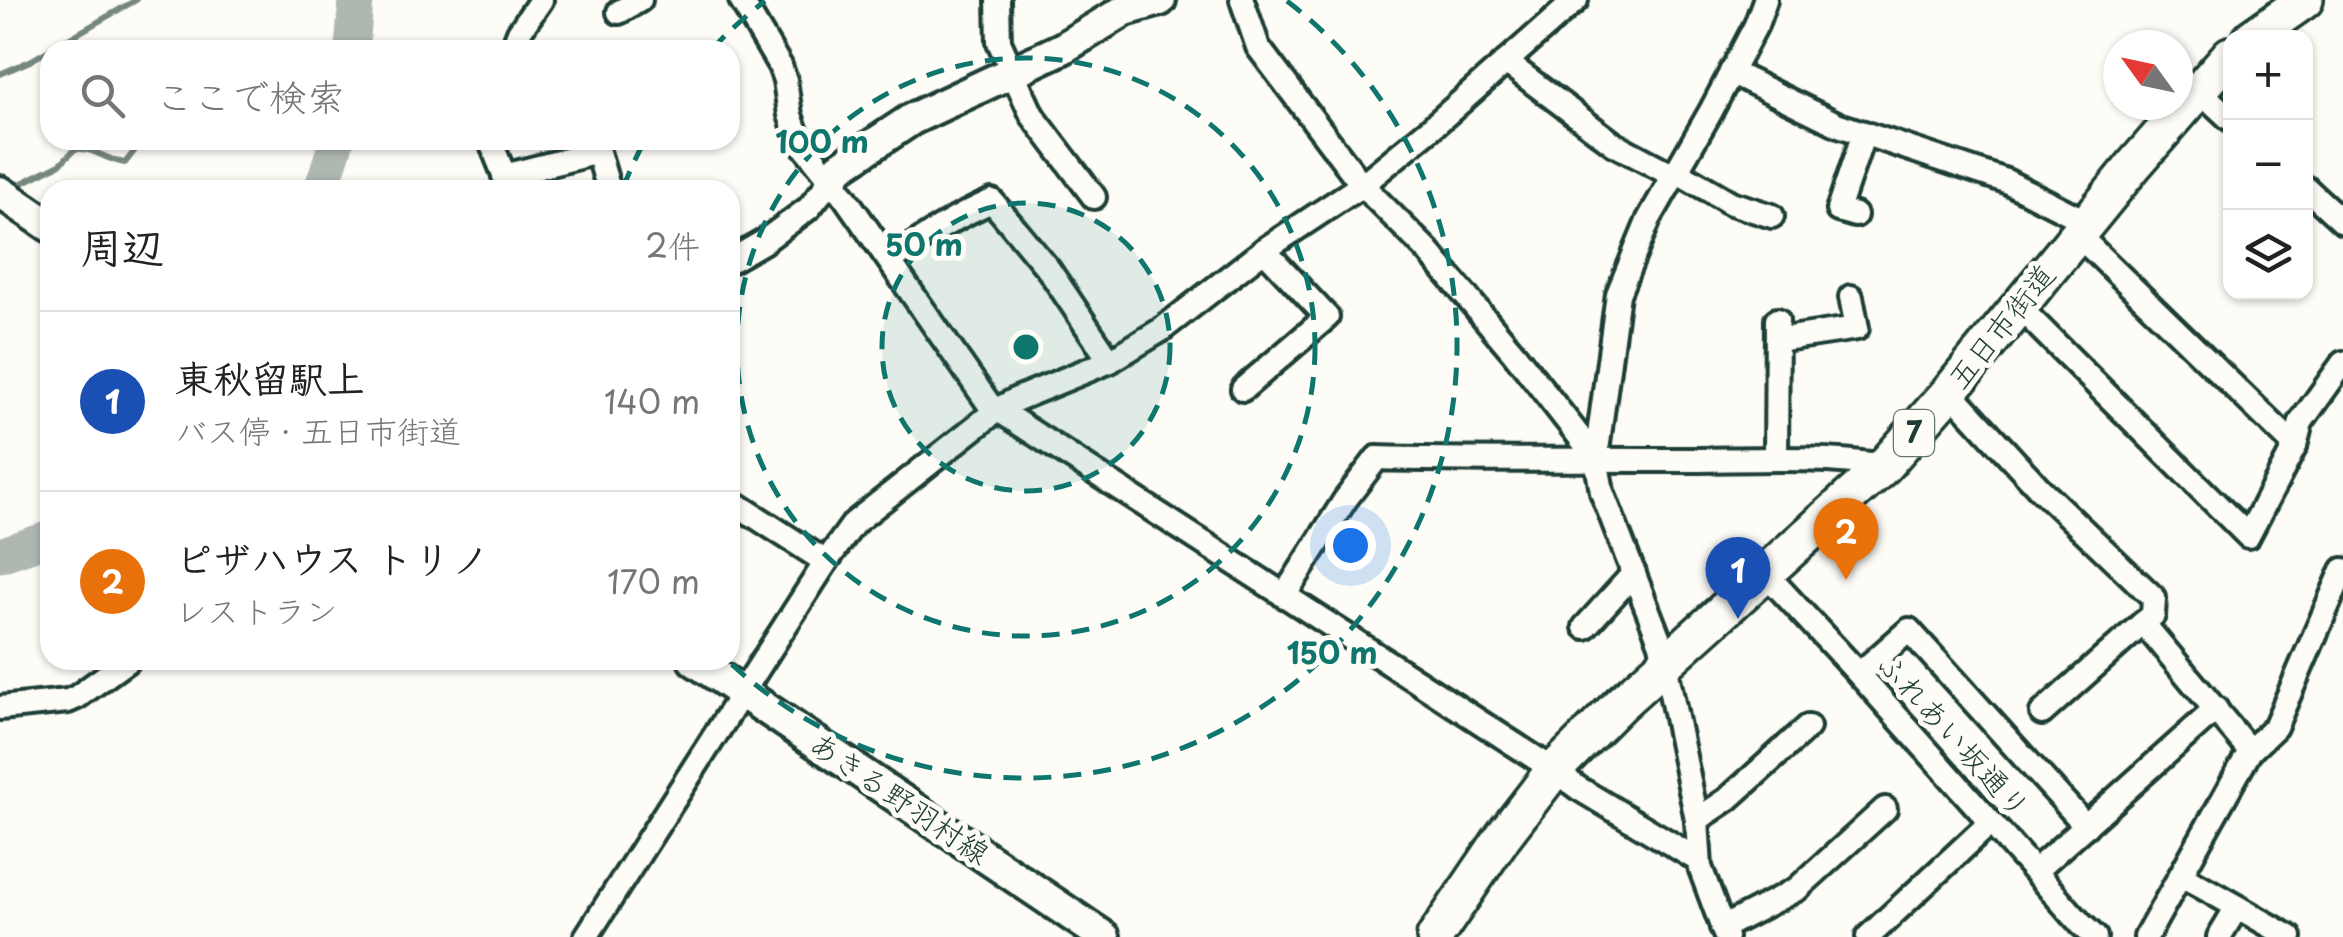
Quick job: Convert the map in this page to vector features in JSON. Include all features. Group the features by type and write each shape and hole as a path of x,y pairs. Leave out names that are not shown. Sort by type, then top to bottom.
{"main road":[{"path":"831,180 840,167 912,119 1064,48 1126,10 1160,0"},
{"path":"2262,30 2304,0"},
{"name":"五日市街道","path":"1435,937 1554,770 1620,704 1884,466 2223,63"},
{"path":"0,192 40,219"},
{"name":"あきる野羽村線","path":"709,670 1104,937"}],"street":[{"path":"515,40 541,0"},
{"path":"619,12 640,0"},
{"path":"741,0 786,80 794,132 890,261 988,404 1578,788 1698,860"},
{"path":"998,0 999,42 1032,115 1094,197"},
{"path":"1242,0 1258,47 1362,186 1427,250 1596,458"},
{"path":"586,937 854,524 997,410 1110,361 1161,330 1264,250 1362,186 1576,0"},
{"path":"1765,0 1756,26 1648,218 1618,294 1596,458 1602,492 1661,644 1697,820 1698,860 1724,933 1797,889 1885,809"},
{"path":"1506,62 1614,144 1665,171 1683,175 1732,203 1772,216"},
{"path":"1731,72 1839,125 2006,181 2082,228 2295,446"},
{"path":"2199,90 2223,112"},
{"path":"1855,215 1838,210 1864,133"},
{"path":"494,150 506,180"},
{"path":"516,180 598,152 605,180"},
{"path":"740,255 809,208 831,180"},
{"path":"2313,194 2343,222"},
{"path":"890,261 928,232 992,200 1049,270 1110,361"},
{"path":"1243,389 1327,317 1264,250"},
{"path":"1776,458 1777,330 1857,328 1851,297"},
{"path":"2019,307 2248,536 2295,446 2301,422 2343,363"},
{"path":"1950,391 2040,489 2154,598 2152,615 2042,713"},
{"path":"1284,596 1345,500 1377,458 1830,458 1884,466"},
{"path":"740,506 826,562"},
{"path":"2146,937 2250,750 2275,727 2343,570"},
{"path":"1585,627 1634,573"},
{"name":"ふれあい坂通り","path":"1766,574 2034,872 2083,933"},
{"path":"2143,623 2250,750"},
{"path":"1858,674 1909,630 2086,826"},
{"path":"0,708 68,701 114,670"},
{"path":"2034,872 2216,709"},
{"path":"1697,820 1728,799 1808,728"},
{"path":"1868,937 1990,823"},
{"path":"2181,875 2290,937"},
{"path":"2220,937 2237,907"}],"waterway":[{"path":"66,40 136,0"},
{"path":"353,40 356,0"},
{"path":"0,74 40,55"},
{"path":"10,189 60,164 74,150"},
{"path":"88,150 125,163 135,150"},
{"path":"324,180 334,150"},
{"path":"0,555 40,541"}],"place":[{"name":"ピザハウス トリノ","path":"1846,580"},
{"name":"東秋留駅上","path":"1738,619"}]}
